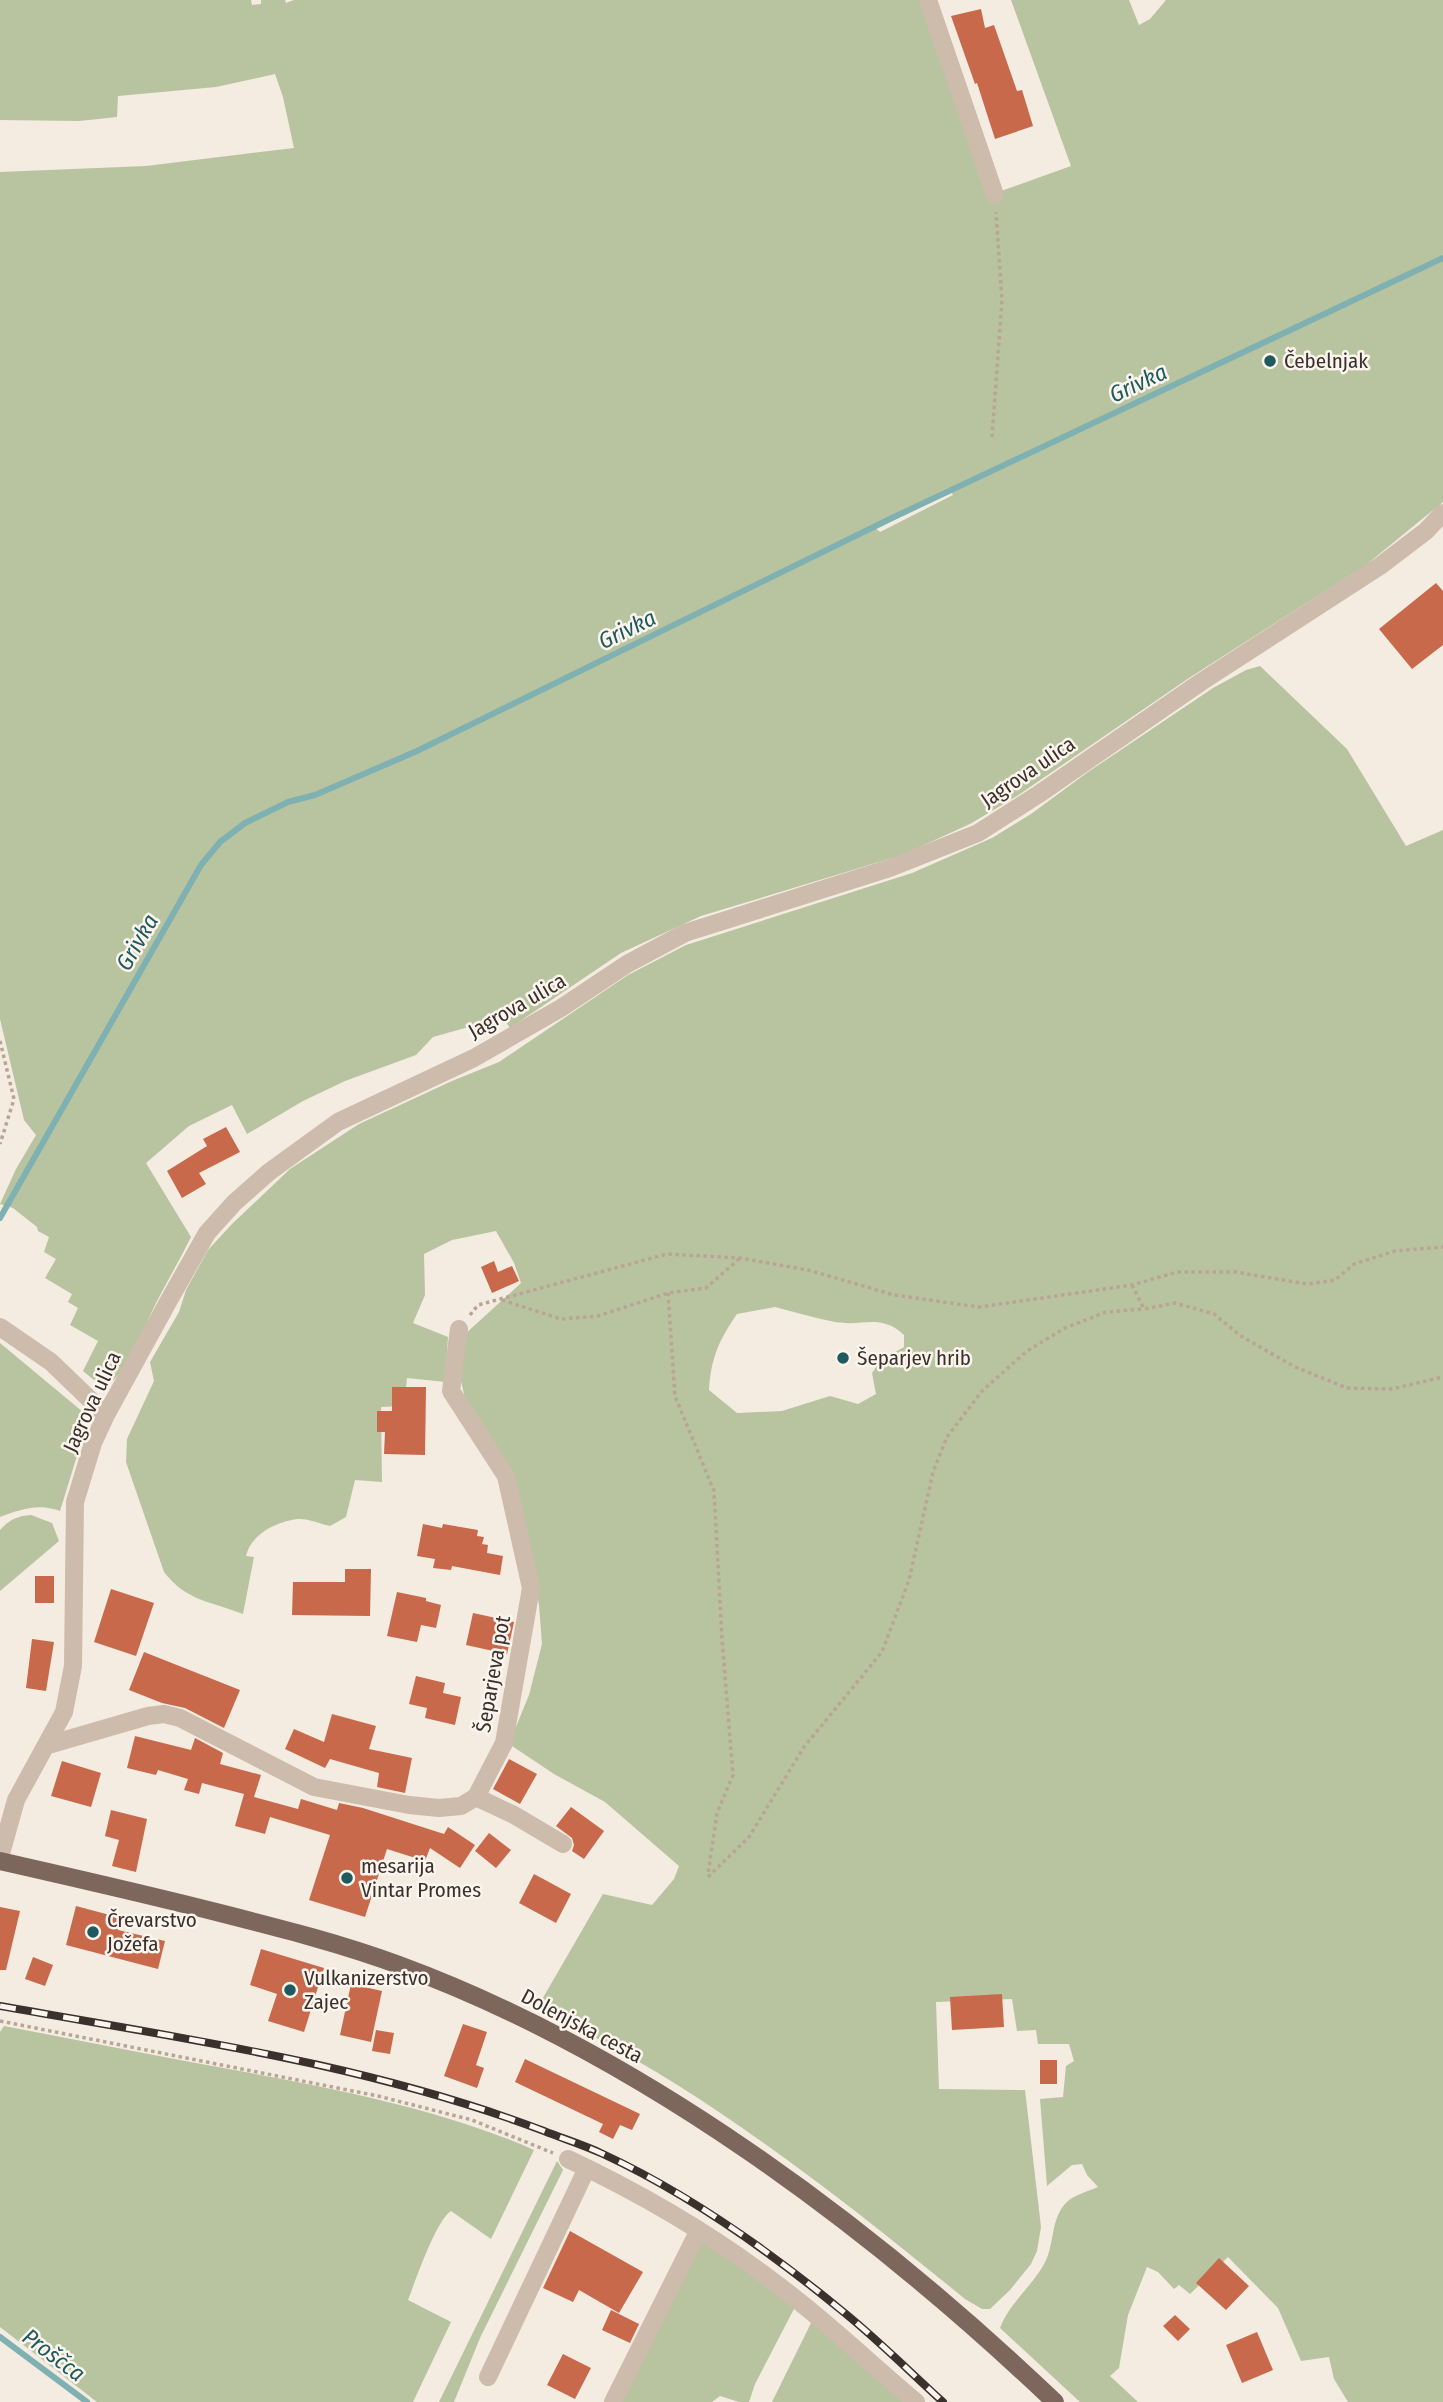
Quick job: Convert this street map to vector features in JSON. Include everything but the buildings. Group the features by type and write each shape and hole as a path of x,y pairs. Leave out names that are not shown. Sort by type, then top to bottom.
{"main road":[{"name":"Dolenjska cesta","path":"0,1859 307,1935 398,1965 493,2004 570,2041 736,2144 832,2213 980,2333 1055,2402"}],"street":[{"path":"928,0 995,195"},
{"name":"Jagrova ulica","path":"0,1859 16,1800 64,1712 73,1666 75,1502 93,1443 207,1233 234,1203 269,1172 338,1122 474,1058 561,1008 627,964 685,933 890,868 978,833 1201,682 1380,566 1426,531 1443,513"},
{"path":"0,1326 51,1362 106,1415"},
{"name":"Šeparjeva pot","path":"459,1329 451,1391 506,1476 531,1588 504,1743 476,1797"},
{"path":"48,1745 148,1716 164,1714 206,1730 314,1787 439,1808 461,1806 476,1797 514,1815 563,1844"},
{"path":"568,2159 639,2195 699,2230 806,2307 916,2402"},
{"path":"488,2377 587,2168"},
{"path":"613,2402 699,2230"}],"path":[{"path":"992,437 1002,300 995,195"},
{"path":"0,1041 14,1099 0,1144"},
{"path":"459,1329 478,1305 667,1254 740,1258 808,1270 894,1295 979,1307 1132,1285 1177,1272 1236,1272 1307,1284 1335,1280 1354,1264 1395,1251 1443,1247"},
{"path":"500,1300 561,1319 598,1316 668,1293 706,1288 740,1258"},
{"path":"1132,1285 1144,1308"},
{"path":"668,1293 675,1396 714,1492 733,1775 716,1813 708,1877 749,1837 804,1748 882,1652 909,1580 933,1472 947,1437 982,1391 1027,1351 1065,1328 1107,1312 1175,1303 1214,1314 1241,1336 1293,1366 1347,1388 1392,1389 1443,1377"},
{"path":"0,2021 378,2095 472,2120 568,2159"}],"green space":[{"path":"0,0 251,0 252,5 261,4 261,0 285,0 286,3 294,0 923,0 987,196 1071,166 1011,0 1129,0 1139,25 1150,19 1166,0 1443,0 1443,502 1366,565 1189,678 1017,796 970,824 902,855 701,916 621,953 510,1028 500,1013 472,1026 433,1037 416,1055 345,1081 303,1101 247,1134 232,1105 189,1126 146,1163 191,1237 130,1357 107,1387 83,1371 98,1341 70,1325 78,1308 68,1302 72,1294 45,1278 56,1259 44,1252 49,1237 38,1231 37,1227 13,1208 0,1204 36,1135 24,1120 0,1019 0,172 146,166 294,148 275,74 216,87 118,96 117,117 79,121 0,120","holes":["949,488 953,495 880,532 873,526"]},
{"path":"1260,666 1347,749 1406,846 1443,830 1443,2402 1348,2402 1334,2379 1329,2357 1301,2361 1278,2308 1228,2257 1190,2294 1179,2285 1174,2289 1158,2272 1147,2267 1128,2315 1119,2368 1110,2376 1138,2402 1080,2402 1000,2328 1009,2311 1043,2266 1062,2208 1074,2197 1098,2187 1087,2175 1082,2164 1072,2165 1047,2186 1040,2099 1063,2097 1066,2066 1074,2061 1069,2044 1038,2044 1036,2030 1017,2031 1012,1999 936,2002 939,2089 1025,2090 1041,2227 1037,2251 1031,2264 990,2309 982,2309 965,2299 825,2188 716,2110 646,2066 544,2010 540,2003 603,1894 652,1905 674,1879 679,1866 605,1802 554,1774 509,1744 529,1695 542,1644 539,1605 530,1548 468,1411 461,1381 463,1336 521,1283 514,1263 496,1231 452,1240 424,1254 425,1295 413,1323 448,1337 445,1382 407,1378 404,1406 381,1407 382,1482 355,1480 346,1517 330,1526 305,1519 289,1521 273,1526 253,1541 246,1556 254,1557 243,1614 190,1595 172,1582 164,1572 126,1462 127,1439 154,1381 150,1362 179,1312 186,1290 208,1250 290,1169 359,1124 499,1062 628,975 686,945 912,873 992,838 1213,688 1246,670","holes":["775,1307 835,1322 887,1324 904,1335 904,1347 881,1360 872,1373 876,1394 858,1404 830,1396 782,1411 737,1413 709,1390 714,1359 725,1332 737,1314"]},
{"path":"0,1343 89,1417 60,1511 45,1507 30,1508 0,1517"},
{"path":"31,1515 52,1523 59,1541 0,1591 0,1530 14,1519"},
{"path":"4,2026 352,2093 464,2123 534,2150 491,2239 451,2211 433,2238 408,2300 451,2322 413,2402 97,2402 0,2327 0,2032"},
{"path":"557,2161 563,2170 480,2338 454,2402 439,2402"},
{"path":"698,2242 706,2243 796,2305 755,2384 749,2402 720,2396 712,2402 619,2402"},
{"path":"813,2319 909,2402 772,2402"}],"waterway":[{"name":"Grivka","path":"0,1218 201,865 220,842 245,823 288,802 315,795 417,751 894,517 1443,258"},
{"name":"Proščca","path":"0,2337 87,2402"}],"railway":[{"path":"0,2006 207,2042 343,2071 478,2108 596,2151 666,2187 727,2224 854,2321 943,2402"}],"place":[{"name":"Čebelnjak","path":"1270,361"},
{"name":"Šeparjev hrib","path":"843,1358"},
{"name":"mesarija Vintar Promes","path":"347,1878"},
{"name":"Črevarstvo Jožefa","path":"93,1932"},
{"name":"Vulkanizerstvo Zajec","path":"290,1990"}]}
